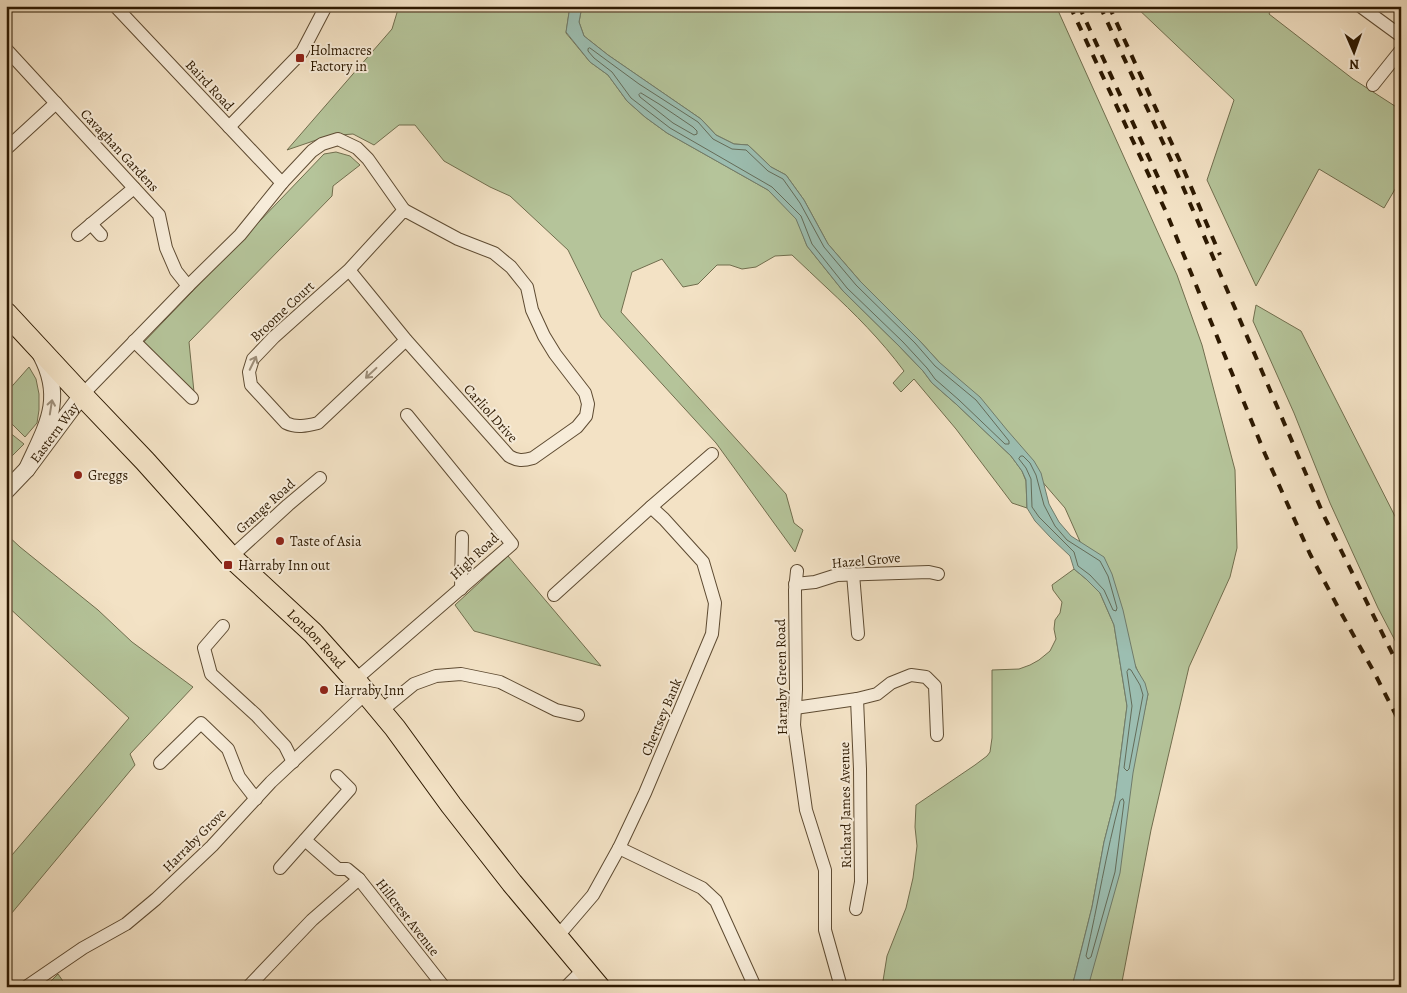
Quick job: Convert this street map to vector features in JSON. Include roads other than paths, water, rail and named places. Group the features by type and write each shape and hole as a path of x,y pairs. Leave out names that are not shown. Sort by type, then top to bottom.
{"main road":[{"name":"London Road","path":"6,313 145,461 231,557 313,633 361,686 512,883 599,987"}],"street":[{"name":"Baird Road","path":"115,6 282,184"},
{"path":"229,127 302,52 326,6"},
{"path":"1360,6 1401,36"},
{"name":"Cavaghan Gardens","path":"6,49 159,215 166,248 176,271 188,286"},
{"path":"1373,86 1401,50"},
{"path":"6,149 56,103"},
{"name":"Carliol Drive","path":"82,395 240,235 312,151 322,144 338,139 358,148 404,210 458,239 494,253 511,267 527,287 532,310 544,336 555,354 585,393 588,404 586,416 577,427 533,458 515,460 509,456 406,340 349,270"},
{"path":"78,235 134,188"},
{"path":"349,270 404,210"},
{"path":"91,224 101,235"},
{"name":"Broome Court","path":"349,270 274,337 253,359 249,372 251,385 286,423 292,426 306,426 318,423 406,340"},
{"path":"134,341 192,398"},
{"path":"27,468 52,407 52,384 48,369 36,344"},
{"name":"Eastern Way","path":"6,491 27,468 82,395"},
{"name":"High Road","path":"361,686 461,589 512,544 407,415"},
{"path":"554,595 712,454"},
{"name":"Grange Road","path":"231,557 288,504 320,478"},
{"name":"Chertsey Bank","path":"557,937 593,895 619,848 645,792 712,634 715,602 704,562 651,507"},
{"path":"461,589 462,537"},
{"name":"Harraby Green Road","path":"797,571 794,590 796,690 794,725 806,810 825,870 825,930 841,987"},
{"name":"Hazel Grove","path":"796,584 816,582 837,575 929,572 938,574"},
{"path":"853,574 858,634"},
{"path":"223,626 204,648 211,674 256,715 285,746 293,762"},
{"path":"381,711 414,684 436,676 461,674 500,682 556,710 578,715"},
{"path":"795,708 857,699 877,694 891,683 911,675 926,677 936,686 937,734"},
{"name":"Harraby Grove","path":"26,987 83,948 126,924 156,899 212,846 293,762 361,686"},
{"name":"Richard James Avenue","path":"856,909 861,882 857,699"},
{"path":"160,763 201,723 228,749 239,777 256,799"},
{"path":"280,868 350,789 336,776"},
{"name":"Hillcrest Avenue","path":"305,840 338,868 347,869 359,879 444,987"},
{"path":"619,848 702,888 716,901 755,987"},
{"path":"248,987 312,920 359,879"},
{"path":"566,987 584,970"}],"water":[{"path":"570,6 582,6 579,22 584,36 608,55 701,119 716,135 734,144 748,145 771,167 786,175 804,200 828,244 860,281 939,362 980,397 1034,461 1041,473 1049,504 1059,522 1071,536 1104,557 1112,574 1123,610 1136,668 1145,683 1148,694 1133,773 1120,873 1088,987 1072,987 1092,907 1104,842 1115,799 1127,706 1114,625 1100,593 1074,569 1070,556 1035,521 1027,508 1026,480 1011,456 932,383 899,346 843,291 807,246 796,219 768,190 667,133 627,101 608,75 590,62 566,32"}],"railway":[{"path":"1070,6 1167,214 1265,454 1310,554 1401,725"},
{"path":"1079,6 1168,199"},
{"path":"1100,6 1177,173 1324,516 1401,671"},
{"path":"1109,6 1183,168 1220,255"}],"place":[{"name":"Holmacres Factory in","path":"300,58"},
{"name":"Greggs","path":"78,475"},
{"name":"Taste of Asia","path":"280,541"},
{"name":"Harraby Inn out","path":"228,565"},
{"name":"Harraby Inn","path":"324,690"}]}
